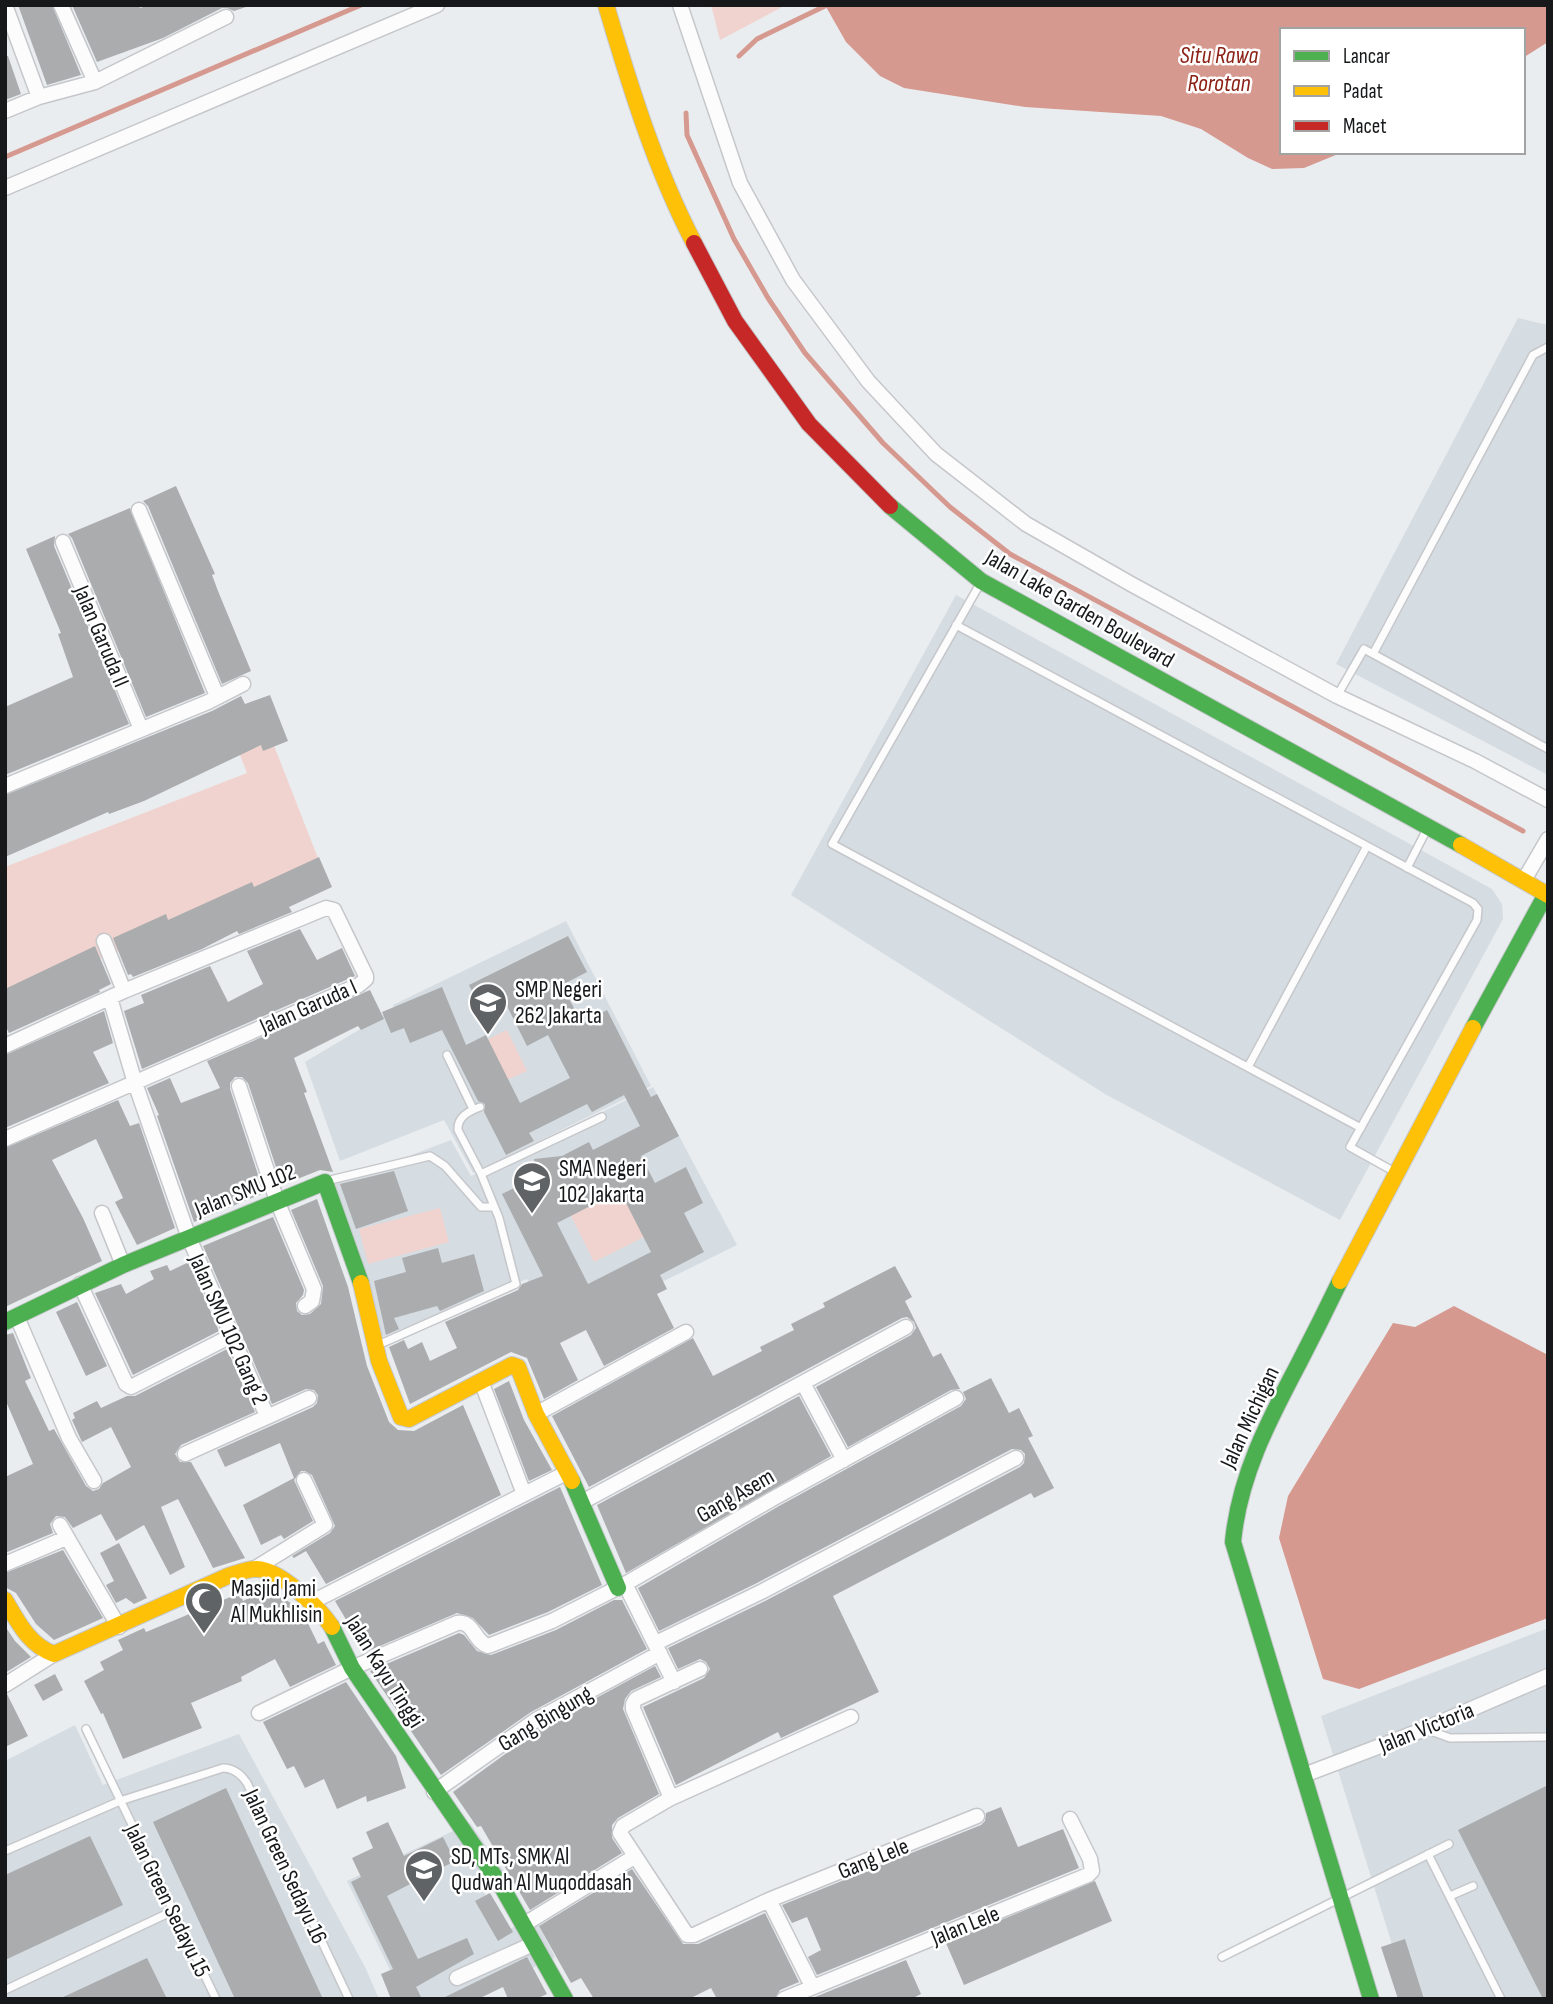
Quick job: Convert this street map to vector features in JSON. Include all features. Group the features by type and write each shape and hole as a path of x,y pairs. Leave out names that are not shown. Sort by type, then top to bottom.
{"street":[{"path":"5,5 40,97"},
{"path":"61,5 95,82"},
{"path":"5,188 437,5"},
{"name":"Jalan Lake Garden Boulevard","path":"606,5 635,102 680,216 735,321 808,424 882,500 981,581 1547,894"},
{"name":"Jalan Lake Garden Boulevard","path":"680,5 740,183 793,281 868,381 936,454 1026,524 1131,584 1338,696 1475,761 1548,800"},
{"path":"5,111 40,97 95,82 226,17"},
{"path":"139,510 217,696"},
{"name":"Jalan Garuda II","path":"63,542 141,729"},
{"path":"5,786 243,684"},
{"path":"1524,880 1548,839"},
{"name":"Jalan Michigan","path":"1371,1999 1233,1542 1233,1520 1248,1466 1350,1261 1547,894"},
{"name":"Jalan Garuda I","path":"5,1046 124,991 331,908 366,976 359,985 5,1139"},
{"path":"104,941 124,991"},
{"name":"Jalan SMU 102 Gang 2","path":"110,998 135,1083 189,1238 267,1416"},
{"path":"239,1086 277,1201 314,1289 312,1301 305,1306"},
{"path":"326,1182 361,1283 375,1346 398,1410 404,1419 409,1419 512,1365 518,1367 536,1414 568,1472 622,1586 658,1648 674,1682"},
{"name":"Jalan SMU 102","path":"11,1320 123,1265 326,1182"},
{"path":"102,1213 123,1265"},
{"path":"80,1284 126,1384 131,1387 233,1335"},
{"path":"11,1320 69,1438 94,1482"},
{"path":"582,1502 906,1327"},
{"path":"536,1414 687,1332"},
{"path":"481,1381 524,1493"},
{"path":"803,1383 844,1460"},
{"path":"185,1454 309,1398"},
{"name":"Gang Asem","path":"352,1668 462,1622 470,1625 481,1644 493,1645 552,1621 622,1586 957,1398"},
{"name":"Gang Bingung","path":"434,1791 536,1720 658,1648 1016,1458"},
{"path":"312,1602 568,1472"},
{"path":"5,1685 54,1654 228,1576 254,1569 325,1525 304,1480"},
{"path":"5,1564 63,1532 119,1626"},
{"name":"Jalan Kayu Tinggi","path":"254,1569 278,1576 312,1602 331,1625 352,1668 502,1887 565,1999"},
{"path":"5,1600 33,1643 43,1651 54,1654"},
{"path":"259,1713 352,1668"},
{"path":"671,1798 632,1709 633,1704 636,1699 700,1669"},
{"name":"Jalan Victoria","path":"1304,1775 1425,1729 1548,1676"},
{"path":"523,1925 634,1857 622,1838 621,1829 671,1798 851,1717"},
{"name":"Gang Lele","path":"634,1857 687,1935 694,1935 769,1900 977,1816"},
{"name":"Jalan Lele","path":"784,1999 1088,1875 1093,1866 1070,1819"},
{"path":"769,1900 812,1986"},
{"path":"457,1978 533,1944"}],"lane":[{"path":"1373,654 1532,355 1548,347"},
{"path":"981,581 832,844 1361,1128"},
{"path":"956,625 1407,867 1473,903 1478,909 1477,920 1350,1147 1396,1173"},
{"path":"1338,696 1364,649 1548,749"},
{"path":"1407,867 1428,827"},
{"path":"1248,1067 1367,846"},
{"path":"375,1346 516,1283 494,1207 481,1174 460,1136 457,1124 464,1115 477,1108 447,1055"},
{"path":"481,1174 602,1117"},
{"name":"Jalan SMU 102","path":"326,1182 430,1156 445,1167 481,1207 494,1207"},
{"name":"Jalan Green Sedayu 15","path":"86,1729 216,1999"},
{"path":"1425,1729 1450,1738 1548,1737"},
{"name":"Jalan Green Sedayu 16","path":"5,1852 120,1801 223,1768 231,1768 247,1783 349,1999"},
{"path":"1222,1957 1449,1843"},
{"path":"1428,1854 1501,1999"},
{"path":"1450,1896 1473,1886"},
{"path":"5,1990 174,1910"}],"shaded area":[{"path":"711,5 786,5 720,40"},
{"path":"1518,318 1548,325 1548,775 1336,664"},
{"path":"956,595 1492,889 1502,904 1503,919 1340,1220 1105,1094 791,895"},
{"path":"257,702 323,871 5,996 5,867 247,773 224,714"},
{"name":"SMP Negeri 262 Jakarta","path":"566,921 651,1086 473,1173 444,1120 340,1161 305,1062 394,1009 393,1005"},
{"path":"507,1030 527,1071 504,1081 484,1041"},
{"name":"SMA Negeri 102 Jakarta","path":"653,1087 737,1245 556,1334 527,1279 382,1337 335,1184 451,1140 471,1176"},
{"path":"622,1184 648,1235 594,1262 568,1210"},
{"path":"440,1208 449,1242 368,1264 359,1229"},
{"path":"1548,1628 1548,1999 1405,1999 1399,1967 1321,1716"},
{"path":"75,1725 103,1785 239,1734 365,1967 379,1999 5,1999 5,1761"},
{"name":"SD, MTs, SMK Al Qudwah Al Muqoddasah","path":"470,1823 507,1876 483,1891 506,1931 534,1916 555,1957 470,1999 404,1999 347,1881"}],"water":[{"name":"Situ Rawa Rorotan","path":"825,5 1548,5 1548,42 1525,57 1525,28 1280,28 1280,154 1338,154 1304,168 1272,169 1248,158 1201,129 1161,116 1025,107 904,88 880,76 846,42"},
{"path":"1454,1306 1548,1355 1548,1618 1359,1689 1323,1679 1279,1538 1288,1496 1393,1323 1415,1327"}],"building":[{"path":"18,5 52,5 81,75 47,85"},
{"path":"72,5 139,5 140,8 149,5 246,7 234,11 222,8 163,38 97,62"},
{"path":"5,56 8,56 21,94 5,100"},
{"path":"176,486 215,574 212,575 251,671 222,684 148,506 143,501"},
{"path":"130,508 205,693 146,717 72,538 68,534"},
{"path":"55,536 54,546 129,724 5,775 5,707 73,677 58,634 61,633 26,549"},
{"path":"270,695 288,741 263,751 261,745 144,801 109,814 108,812 5,857 5,795 212,711 241,696 245,704"},
{"path":"319,857 332,887 289,907 292,912 239,934 237,931 202,949 133,977 128,975 113,938 166,914 168,920 252,882 254,887"},
{"path":"300,929 317,960 342,948 355,976 142,1069 124,1011 144,1003 141,995 210,966 228,1002 263,984 247,951"},
{"path":"568,936 587,972 562,985 582,1024 607,1010 651,1097 657,1094 679,1136 641,1156 655,1183 686,1167 703,1203 684,1213 704,1252 660,1275 667,1289 657,1294 674,1328 604,1366 586,1330 560,1343 578,1380 544,1399 527,1358 511,1352 410,1404 389,1347 404,1340 408,1349 422,1342 430,1361 457,1348 445,1322 543,1276 502,1194 536,1177 534,1159 562,1156 589,1142 593,1150 640,1126 624,1095 592,1112 587,1104 529,1133 534,1141 506,1155 484,1112 485,1104 478,1101 442,1030 410,1043 404,1028 391,1033 382,1012 442,987 466,1045 486,1035 520,1103 570,1078 548,1035 527,1046 506,1004 484,1015 469,985","holes":["620,1191 651,1252 588,1284 557,1223"]},
{"path":"95,946 111,984 99,990 100,992 9,1033 5,1025 5,989"},
{"path":"370,990 384,1019 361,1030 358,1026 294,1058 333,1172 320,1170 282,1185 248,1083 242,1077 235,1077 230,1083 230,1089 264,1193 194,1222 157,1116 159,1115 147,1088 170,1078 181,1103 220,1088 207,1061"},
{"path":"104,1011 113,1043 93,1052 109,1083 5,1128 5,1055"},
{"path":"118,1100 130,1126 139,1123 175,1228 137,1245 115,1202 123,1198 96,1139 52,1160 102,1261 5,1307 5,1148"},
{"path":"394,1171 408,1211 356,1229 340,1184"},
{"path":"317,1199 348,1287 367,1366 389,1422 398,1430 414,1431 463,1405 501,1495 326,1584 306,1551 294,1558 292,1556 330,1533 335,1526 312,1475 301,1471 294,1480 313,1521 284,1539 281,1535 261,1545 243,1505 294,1478 280,1443 225,1467 217,1450 313,1407 317,1403 318,1395 314,1390 306,1389 272,1404 203,1246 273,1217 304,1290 296,1303 297,1311 302,1315 310,1314 321,1304 323,1286 291,1210"},
{"path":"438,1248 442,1263 474,1254 484,1291 440,1311 437,1306 394,1318 399,1329 386,1335 374,1281 406,1272 402,1258"},
{"path":"189,1262 219,1331 133,1375 95,1293 121,1284 126,1294 154,1279 150,1271 167,1265 170,1271"},
{"path":"895,1266 912,1297 905,1301 933,1357 941,1353 960,1389 951,1390 848,1447 816,1387 911,1335 916,1328 914,1322 907,1317 902,1318 589,1487 552,1416 693,1338 713,1376 762,1351 760,1347 794,1330 791,1324 825,1307 823,1303"},
{"path":"77,1302 107,1366 86,1376 56,1312"},
{"path":"13,1333 31,1378 25,1381 49,1431 54,1429 86,1486 93,1491 131,1467 111,1427 82,1442 72,1420 75,1418 73,1413 97,1401 101,1408 127,1396 135,1396 227,1349 255,1412 181,1445 175,1454 180,1462 191,1462 245,1558 213,1568 178,1499 161,1507 185,1567 170,1575 144,1525 116,1541 101,1514 73,1528 65,1517 56,1516 50,1524 53,1533 5,1553 5,1477 33,1464 5,1399 5,1335"},
{"path":"991,1378 1009,1413 1019,1408 1033,1436 1028,1438 1054,1488 1034,1498 1031,1493 833,1596 879,1692 781,1738 778,1732 676,1785 643,1707 704,1678 710,1669 706,1662 700,1659 678,1669 668,1648 765,1601 1020,1467 1024,1463 1025,1454 1021,1450 1012,1449 757,1583 659,1631 638,1588 779,1506 961,1406 966,1399 963,1392"},
{"path":"509,1381 524,1420 552,1470 529,1481 494,1389"},
{"path":"799,1396 831,1456 626,1573 597,1505"},
{"path":"560,1487 602,1585 548,1612 489,1635 473,1618 457,1613 366,1652 356,1631 354,1633 335,1601"},
{"path":"119,1543 147,1598 134,1604 126,1598 116,1603 106,1585 114,1581 100,1553"},
{"path":"63,1550 103,1618 54,1640 36,1624 16,1593 5,1587 5,1573"},
{"path":"269,1588 302,1611 318,1644 324,1641 336,1665 290,1687 275,1659 241,1677 242,1681 191,1703 202,1728 123,1759 103,1713 101,1714 84,1681 104,1670 100,1662 123,1650 118,1640 144,1628 146,1632 240,1593 243,1601"},
{"path":"614,1600 622,1600 647,1649 531,1712 441,1775 370,1671 459,1633 464,1635 477,1651 491,1655 556,1630"},
{"path":"5,1626 31,1657 5,1673"},
{"path":"655,1666 661,1677 631,1691 625,1699 623,1709 659,1794 618,1818 612,1825 612,1838 622,1853 530,1910 481,1826 477,1827 453,1792 541,1728"},
{"path":"55,1674 63,1690 43,1701 34,1685"},
{"path":"346,1682 396,1756 406,1788 367,1802 366,1796 337,1809 324,1779 305,1788 294,1766 287,1769 263,1722"},
{"path":"7,1694 28,1736 5,1747 5,1695"},
{"path":"1548,1785 1548,1999 1543,1999 1458,1830"},
{"path":"226,1788 323,1999 235,1999 153,1822"},
{"path":"1001,1807 1018,1847 1063,1829 1079,1868 817,1975 808,1957 821,1950 807,1917 792,1923 782,1905 981,1825 985,1821 986,1813"},
{"path":"388,1822 404,1856 443,1837 455,1861 387,1896 418,1959 467,1938 474,1954 416,1987 422,1999 391,1999 381,1974 393,1969 351,1882 361,1877 352,1858 373,1848 366,1832"},
{"path":"90,1836 123,1905 5,1960 5,1875"},
{"path":"632,1869 683,1944 698,1944 765,1913 799,1982 780,1990 775,1999 717,1999 711,1988 689,1999 594,1999 581,1978 571,1983 539,1926"},
{"path":"1095,1881 1112,1921 964,1985 946,1943"},
{"path":"490,1893 513,1932 498,1941 475,1901"},
{"path":"1405,1939 1424,1999 1398,1999 1381,1947"},
{"path":"527,1957 547,1994 536,1999 508,1999 503,1987 478,1999 441,1999"},
{"path":"147,1958 167,1999 59,1999"},
{"path":"906,1960 921,1994 911,1999 810,1999"}],"waterway":[{"path":"5,157 361,5"},
{"path":"739,56 757,39 825,6"},
{"path":"686,113 687,135 734,239 768,298 805,353 883,443 950,507 1010,554 1523,831"}],"traffic: fast":[{"path":"890,506 981,581 1461,845"},
{"path":"1473,1028 1546,894"},
{"path":"5,1322 123,1265 325,1182 361,1283"},
{"path":"1340,1281 1257,1449 1242,1494 1233,1542 1371,1999"},
{"path":"572,1481 618,1588"},
{"path":"332,1627 352,1668 502,1887 565,1999"}],"traffic: slow":[{"path":"606,5 655,156 694,243"},
{"path":"1461,845 1548,895"},
{"path":"1340,1281 1473,1028"},
{"path":"361,1283 379,1361 401,1417 409,1419 512,1365 518,1367 536,1414 572,1481"},
{"path":"5,1600 31,1639 54,1654 228,1576 255,1569 265,1570 298,1590 332,1627"}],"traffic: jam":[{"path":"694,243 735,321 809,424 890,506"}],"place":[{"name":"SMP Negeri 262 Jakarta","path":"488,1036"},
{"name":"SMA Negeri 102 Jakarta","path":"532,1215"},
{"name":"Masjid Jami Al Mukhlisin","path":"204,1635"},
{"name":"SD, MTs, SMK Al Qudwah Al Muqoddasah","path":"424,1903"}]}
